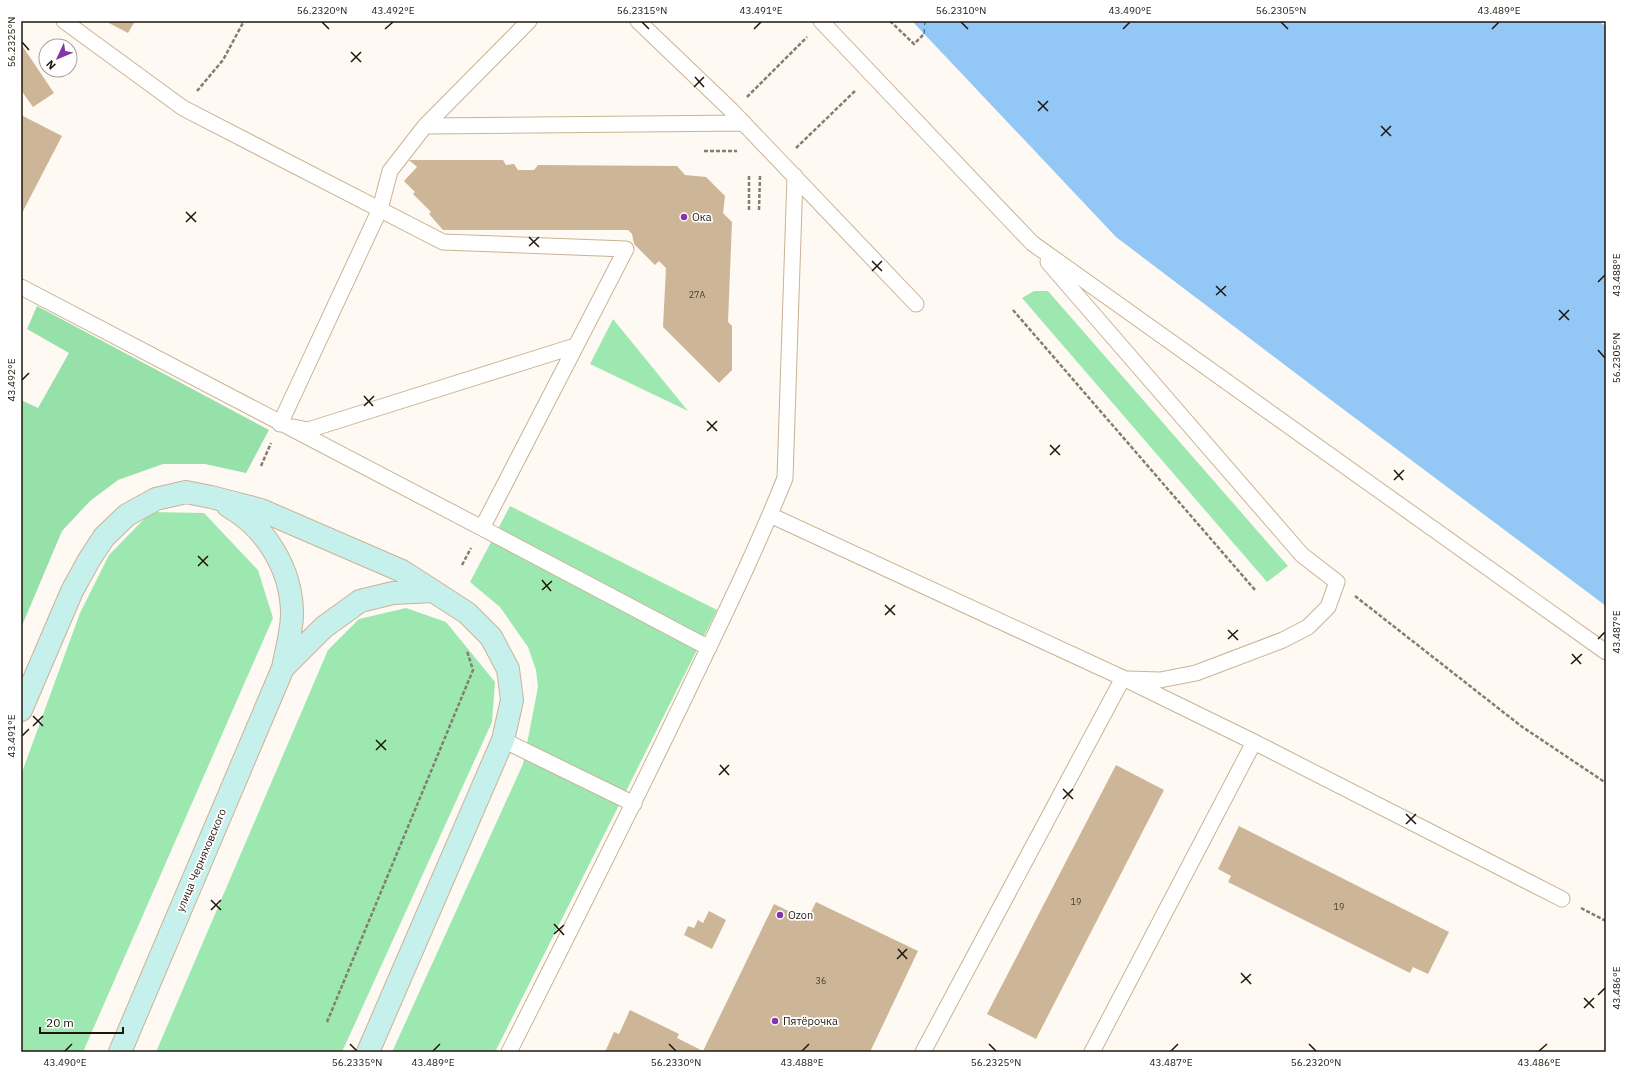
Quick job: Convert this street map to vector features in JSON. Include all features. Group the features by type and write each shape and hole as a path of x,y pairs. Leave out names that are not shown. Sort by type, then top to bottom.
{"street":[{"path":"21,710 72,590 104,537 127,515 156,499 186,492 262,510 402,571 467,613 491,638 508,669 512,700 503,740 368,1052"},
{"path":"211,497 238,512 260,531 277,555 288,581 292,614 283,668"},
{"path":"283,668 324,627 360,601 393,593 433,591"},
{"name":"улица Черняховского","path":"120,1052 283,668"}],"lane":[{"path":"64,21 183,108 443,242 626,249 482,528"},
{"path":"280,424 380,209 390,171 425,126 529,21"},
{"path":"638,21 744,123 916,304"},
{"path":"822,22 1032,243 1302,555 1337,582 1328,607 1308,626 1283,640 1196,673 1160,680 1123,678"},
{"path":"425,126 744,123"},
{"path":"509,1052 634,804 709,648 770,515 784,478 795,176"},
{"path":"1032,243 1606,652"},
{"path":"21,287 709,648"},
{"path":"280,424 308,430 575,346"},
{"path":"770,515 1123,678 1254,742 1562,899"},
{"path":"923,1052 1123,678"},
{"path":"503,740 634,804"},
{"path":"1092,1052 1254,742"}],"path":[{"path":"183,108 223,60 244,21"},
{"path":"890,21 914,44 924,34"},
{"path":"732,111 822,22"},
{"path":"782,162 872,75"},
{"path":"704,151 737,151"},
{"path":"749,176 749,210"},
{"path":"759,210 760,176"},
{"path":"1014,310 1255,590"},
{"path":"1337,582 1520,726 1606,783"},
{"path":"327,1022 473,670 468,653 464,648"},
{"path":"1562,899 1606,921"}],"green space":[{"path":"1034,291 1048,291 1288,566 1267,582 1022,298"},
{"path":"37,306 269,430 246,473 205,464 163,464 118,480 90,501 62,531 21,628 21,400 38,408 69,353 27,329"},
{"path":"613,319 688,411 590,364"},
{"path":"510,506 717,610 495,1052 392,1052 523,764 538,687 536,670 528,647 500,607 470,582"},
{"path":"151,512 204,513 258,570 273,618 83,1052 21,1052 21,775 80,613 109,555"},
{"path":"406,608 446,622 495,682 492,722 342,1052 156,1052 328,650 359,619"}],"water":[{"path":"912,21 1598,21 1606,26 1606,606 1116,237"}],"building":[{"path":"105,21 135,21 128,33"},
{"path":"21,44 38,69 38,78 44,78 54,93 33,107 21,90"},
{"path":"21,115 62,136 21,215"},
{"path":"409,160 503,160 506,165 514,164 518,170 534,170 538,165 677,166 685,175 706,177 725,196 723,213 732,222 728,322 732,326 732,370 719,383 663,327 666,268 659,261 655,265 634,244 632,234 628,230 443,230 429,214 431,212 413,194 415,192 404,181 417,167"},
{"path":"1116,765 1164,790 1036,1039 987,1014"},
{"path":"1239,826 1449,932 1428,974 1413,967 1410,973 1228,882 1231,876 1218,869"},
{"path":"816,902 918,951 870,1052 605,1052 614,1032 619,1034 630,1010 679,1034 677,1038 703,1051 774,904 807,920"},
{"path":"709,911 726,920 712,949 684,935 688,926 694,928 698,920 703,923"}],"ferry route":[{"path":"924,34 925,21"}],"place":[{"name":"Ока","path":"684,217"},
{"name":"Ozon","path":"780,915"},
{"name":"Пятёрочка","path":"775,1021"}]}
